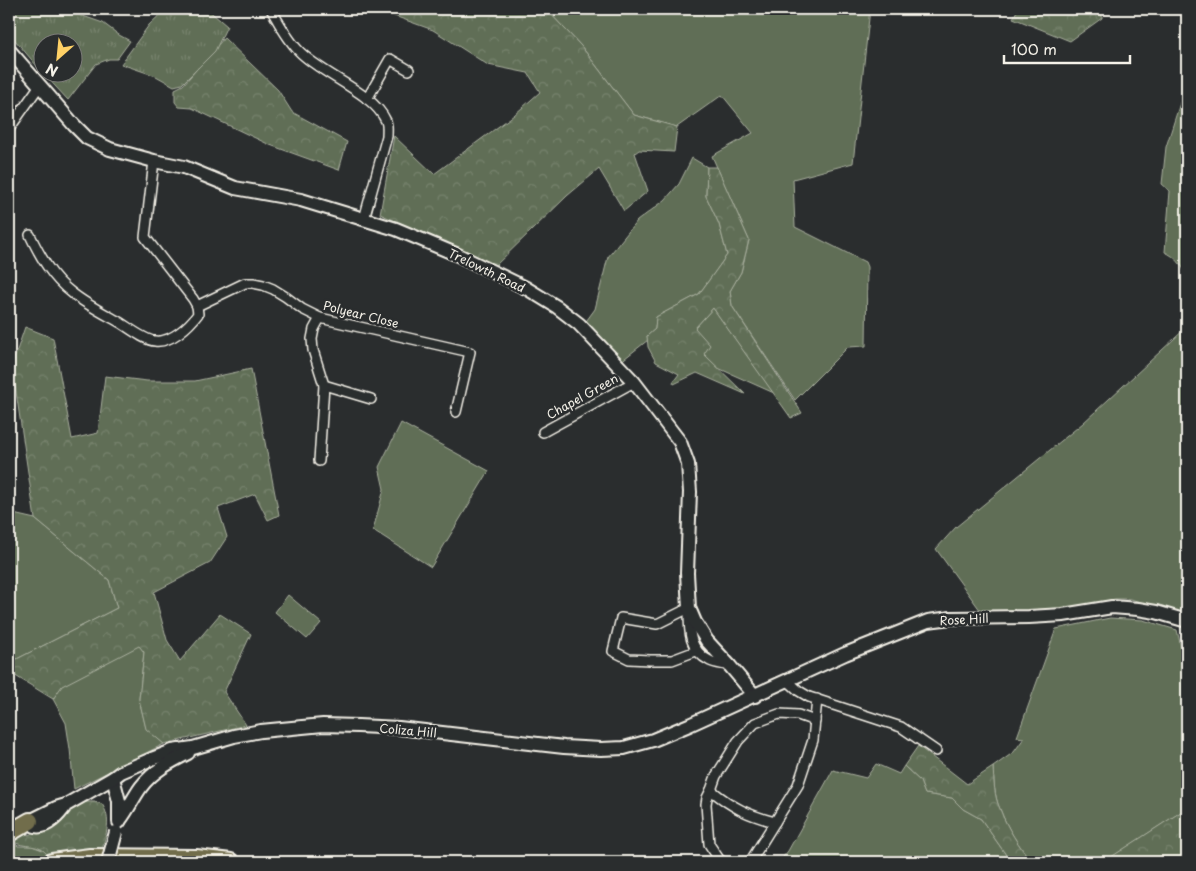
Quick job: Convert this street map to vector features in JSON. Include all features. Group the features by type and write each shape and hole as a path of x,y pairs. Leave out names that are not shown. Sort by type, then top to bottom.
{"highway":[{"path":"9,832 30,821"},
{"path":"52,862 90,856 154,859 196,858 231,862"}],"street":[{"path":"271,9 298,50 314,64 368,99 377,107 386,121 388,127 387,136 364,219"},
{"name":"Trelowth Road","path":"9,50 74,125 88,138 110,149 184,167 234,188 301,200 396,229 458,254 526,288 558,307 579,324 634,382 680,442 688,464 690,492 687,573 689,608 707,641 755,696"},
{"path":"368,99 390,59 409,70"},
{"path":"9,129 40,85"},
{"path":"30,234 55,277 71,293 154,342 166,340 193,322 198,314 197,306 193,299 145,237 154,161"},
{"name":"Polyear Close","path":"197,306 245,283 253,283 273,289 320,318 470,352 456,412"},
{"path":"318,461 324,385 313,350 312,339 314,329 320,318"},
{"name":"Chapel Green","path":"543,432 634,382"},
{"path":"324,385 371,399"},
{"name":"Rose Hill","path":"755,696 813,668 875,642 939,619 1029,618 1112,607 1156,612 1187,621"},
{"path":"696,651 672,660 629,659 613,651 621,618 657,624 689,608 688,631 696,651 710,661 730,666"},
{"path":"788,680 799,691 809,697 901,727 936,751"},
{"name":"Coliza Hill","path":"30,821 38,828 42,827 61,813 66,805 121,772 154,758 172,751 193,748 234,736 323,725 399,728 564,747 624,748 653,740 755,696"},
{"path":"750,862 798,784 813,740 817,699"},
{"path":"723,862 710,844 706,804 716,776 730,752 755,723 779,714 798,715 815,721"},
{"path":"108,862 118,826 128,800 158,770 188,753 193,748"},
{"path":"113,778 128,800"},
{"path":"711,790 737,808 753,816 775,822"}],"green space":[{"path":"9,9 63,9 103,23 130,41 117,59 109,59 96,64 82,82 82,32 32,32 32,60 9,33"},
{"path":"166,9 207,9 227,26 215,51 182,84 174,86 156,76 121,64 149,25"},
{"path":"386,9 546,9 581,46 634,115 677,127 674,152 639,150 635,153 648,191 624,211 599,169 567,196 495,266 380,214 394,136 434,174 514,115 540,92 528,73 488,65 433,30 386,13"},
{"path":"546,9 870,9 853,163 793,179 795,227 865,262 867,267 866,346 848,347 795,400 732,306 730,291 741,272 749,240 712,156 753,133 722,95 677,127 634,115 581,46"},
{"path":"1018,9 1102,9 1102,18 1070,41 1013,18"},
{"path":"224,38 278,90 292,112 347,142 339,170 270,145 192,108 179,107 175,102 175,89 183,85"},
{"path":"1187,81 1187,275 1178,261 1165,252 1170,191 1162,184 1166,147"},
{"path":"51,82 82,82 68,100"},
{"path":"692,158 707,167 706,196 719,224 727,255 699,294 656,317 655,329 647,336 648,340 620,362 584,324 595,309 608,257 637,221 665,200 679,184"},
{"path":"707,167 717,167 749,240 741,272 730,291 732,306 802,413 791,418 713,308 695,328 710,345 704,354 745,394 697,373 674,384 673,382 679,374 656,362 648,347 647,336 655,329 656,317 699,294 727,255 719,224 706,196"},
{"path":"713,308 774,393 718,368 704,354 695,328"},
{"path":"25,327 53,338 72,439 98,433 105,376 147,381 195,381 251,369 279,515 268,520 255,494 218,508 227,537 210,563 154,592 167,640 180,661 220,614 251,634 224,692 246,725 164,744 146,729 139,699 144,652 139,646 62,686 53,699 9,672 9,663 117,608 109,580 35,519 12,365"},
{"path":"1187,327 1187,615 1130,599 1115,599 1056,611 983,614 936,549 956,527 1083,423"},
{"path":"401,423 489,471 431,567 373,530 384,489 379,467"},
{"path":"9,513 35,519 109,580 117,608 9,663"},
{"path":"288,595 321,623 307,639 275,612"},
{"path":"1110,618 1143,620 1177,630 1187,672 1187,808 1104,862 1032,862 1014,837 998,804 995,794 993,767 1014,752 1024,738 1017,737 1056,629"},
{"path":"139,645 144,652 139,699 146,728 164,744 74,789 66,723 53,699 61,686"},
{"path":"918,746 967,784 993,767 995,794 998,804 1014,837 1032,862 1011,862 981,819 963,809 952,798 925,794 920,781 904,766"},
{"path":"876,764 899,774 904,766 920,781 925,794 952,798 963,809 981,819 1011,862 779,862 788,851 833,770 866,778"},
{"path":"85,802 102,804 105,810 107,827 102,850 48,856 41,849 12,841 16,835 23,833 29,835"},
{"path":"1187,808 1187,862 1104,862 1108,859"},
{"path":"12,841 18,846 32,846 45,851 48,856 20,862 9,862 9,843"}]}
